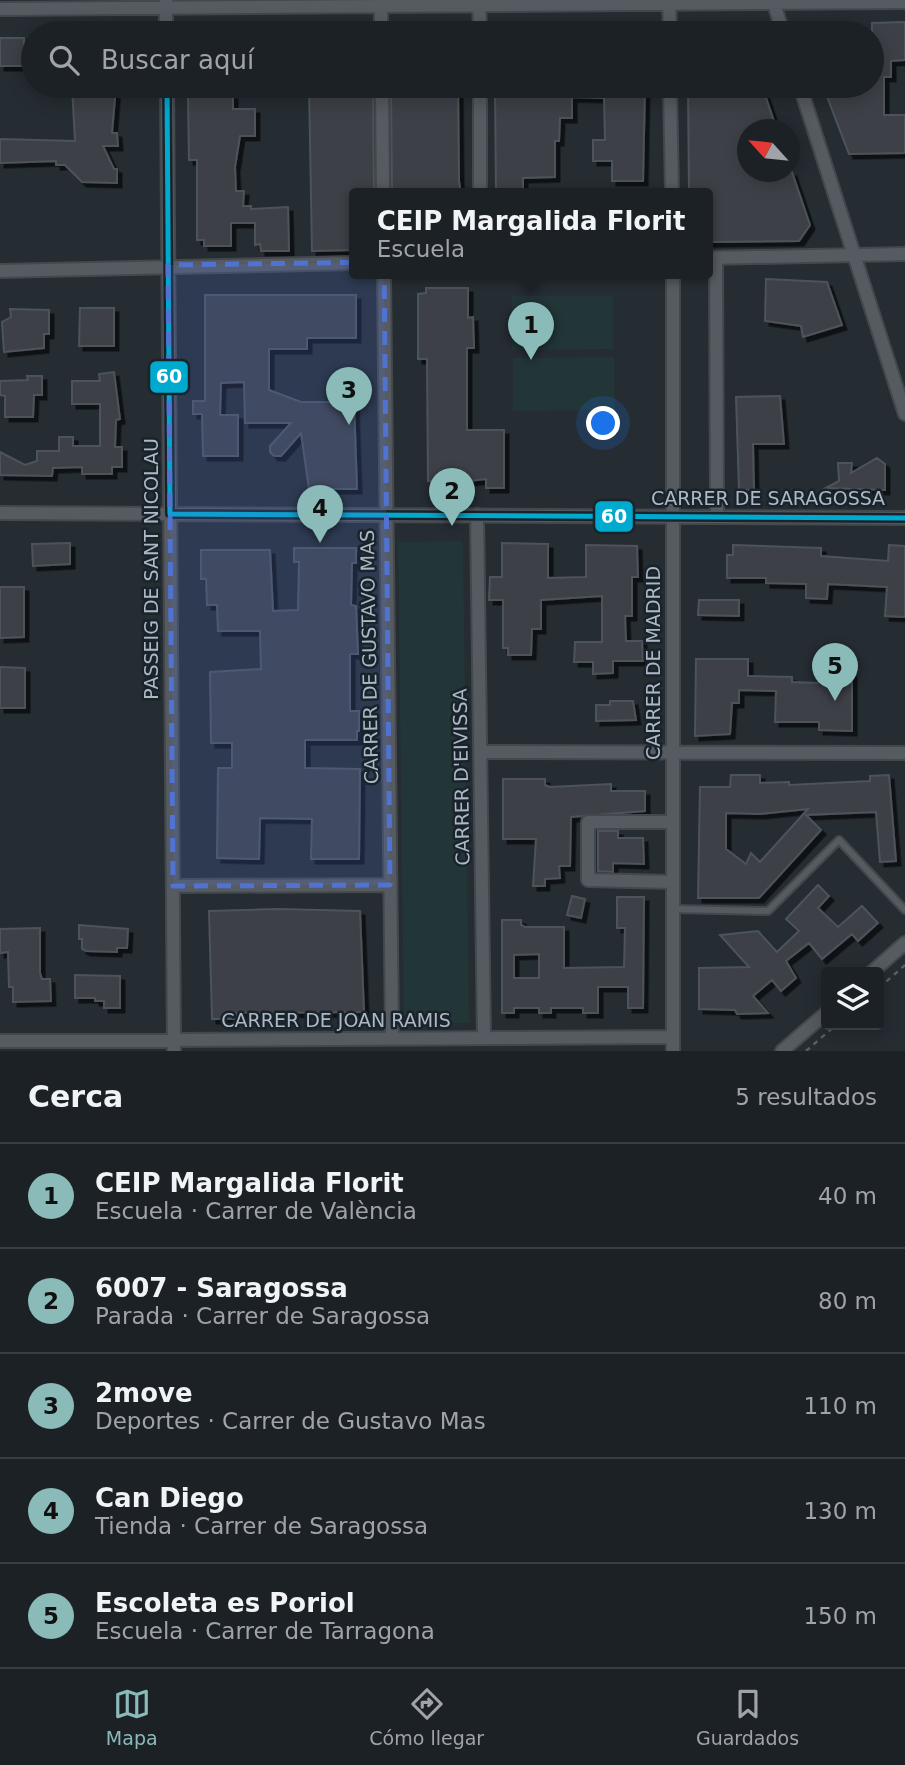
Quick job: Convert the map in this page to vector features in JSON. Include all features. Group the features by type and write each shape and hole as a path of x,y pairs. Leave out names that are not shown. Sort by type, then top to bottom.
{"street":[{"path":"773,1 779,21"},
{"path":"669,2 670,21"},
{"path":"0,9 166,4 905,2"},
{"path":"381,3 382,21"},
{"path":"480,3 480,21"},
{"name":"PASSEIG DE SANT NICOLAU","path":"167,98 174,1045"},
{"path":"382,98 383,188"},
{"path":"480,98 480,188"},
{"path":"670,98 672,188"},
{"path":"804,98 905,414"},
{"path":"713,258 905,254"},
{"path":"0,271 168,265 349,263"},
{"name":"CARRER DE GUSTAVO MAS","path":"384,279 392,1039"},
{"name":"CARRER DE MADRID","path":"673,1051 674,279"},
{"path":"712,279 717,516"},
{"name":"CARRER DE SARAGOSSA","path":"0,513 905,517"},
{"name":"CARRER D'EIVISSA","path":"477,515 484,1038"},
{"path":"480,752 905,753"},
{"path":"673,822 588,822 588,880 673,882"},
{"path":"173,886 390,885"},
{"path":"878,967 905,943"},
{"path":"782,1051 821,1017"},
{"name":"CARRER DE JOAN RAMIS","path":"0,1041 174,1045 392,1039 673,1037"}],"lane":[{"path":"673,909 768,911 839,840 905,910"}],"path":[{"path":"884,984 905,965"},
{"path":"806,1051 830,1030"}],"highlighted area":[{"path":"384,262 390,885 173,886 168,265"}],"green space":[{"path":"512,296 613,296 613,349 512,350"},
{"path":"614,357 615,410 513,411 513,358"},
{"path":"463,541 469,1023 404,1024 398,542"}],"building":[{"path":"905,22 905,60 891,61 891,77 884,77 884,23"},
{"path":"0,38 21,38 21,66 0,66"},
{"path":"73,98 115,98 112,133 117,133 118,146 103,146 114,169 117,169 117,183 82,182 65,165 56,165 56,161 0,163 0,139 75,141"},
{"path":"188,98 233,98 233,109 255,109 255,136 240,136 235,167 236,191 244,191 243,206 251,206 251,209 288,207 289,251 261,251 260,244 255,245 255,223 231,223 231,246 204,246 204,240 197,240 197,160 189,160"},
{"path":"309,98 373,98 374,188 349,188 349,250 312,251"},
{"path":"391,98 458,98 460,188 392,188"},
{"path":"495,98 572,98 572,118 560,118 559,141 555,141 555,177 523,178 523,188 496,188"},
{"path":"604,98 645,98 643,181 612,181 612,161 593,161 593,140 605,140"},
{"path":"688,98 766,98 773,119 737,119 737,182 795,182 810,225 799,241 713,242 713,188 689,188"},
{"path":"828,98 884,98 884,115 905,115 905,153 849,154"},
{"path":"766,279 827,282 842,325 803,337 801,326 765,321"},
{"path":"426,288 468,288 468,318 473,317 474,348 467,348 467,430 504,430 504,488 486,488 486,479 443,484 443,479 428,481 427,359 418,359 418,294 426,293"},
{"path":"205,295 356,295 356,338 307,338 307,349 269,349 269,390 301,402 354,402 357,489 309,489 301,433 281,456 274,456 270,452 270,446 291,423 245,423 244,382 221,383 220,415 238,415 238,456 203,456 202,414 193,414 193,401 205,401"},
{"path":"80,308 114,308 114,346 79,346"},
{"path":"10,309 49,310 49,334 44,334 44,348 4,352 2,322 11,317"},
{"path":"114,372 120,419 116,420 115,447 122,447 122,467 112,467 112,474 82,474 82,467 53,468 52,476 0,475 0,452 25,465 37,461 37,451 59,451 59,437 73,437 73,446 100,446 100,404 72,404 72,381 100,381 99,374"},
{"path":"27,376 42,376 42,395 34,395 33,417 5,417 5,396 0,395 0,381 28,380"},
{"path":"780,396 784,444 753,444 754,490 739,490 736,397"},
{"path":"877,458 885,464 885,490 826,488 839,481 838,463 852,463 851,473"},
{"path":"70,543 70,564 33,566 32,544"},
{"path":"502,543 548,544 548,578 586,577 586,545 637,546 638,577 632,577 632,616 625,616 626,641 642,641 643,661 613,661 613,673 593,674 593,662 574,662 575,642 602,642 602,596 541,600 541,629 532,629 531,655 508,655 508,648 503,648 503,600 489,600 490,577 502,577"},
{"path":"733,545 821,548 821,556 888,561 889,545 905,546 905,617 885,616 887,587 828,584 827,599 806,598 806,584 766,583 766,578 727,578 727,555 733,555"},
{"path":"294,548 356,548 356,563 352,563 351,605 356,606 358,654 350,654 350,711 359,711 357,740 305,740 305,768 360,769 359,859 311,859 312,819 260,818 259,859 217,858 218,768 232,768 232,743 211,743 210,672 261,669 260,631 218,631 217,605 207,605 206,579 201,579 201,550 270,550 273,611 298,610 299,562 294,562"},
{"path":"0,587 24,587 24,637 0,638"},
{"path":"699,600 739,600 739,616 698,615"},
{"path":"696,659 748,659 748,676 792,677 792,682 818,683 818,673 852,673 852,731 819,730 819,722 775,722 776,691 739,690 739,703 732,703 730,734 695,736"},
{"path":"0,667 25,668 25,708 0,708"},
{"path":"610,701 633,701 636,720 596,721 596,705 610,705"},
{"path":"731,775 760,775 760,783 789,782 789,785 870,781 870,776 889,775 896,861 880,862 876,812 806,815 821,830 759,898 698,898 700,787 730,787","holes":["808,809 760,862 751,853 746,864 726,849 726,813 760,814"]},
{"path":"503,779 545,779 545,785 550,787 611,784 611,791 645,791 645,811 571,817 570,866 559,866 560,878 545,879 545,886 533,886 536,839 503,839"},
{"path":"598,831 618,831 618,838 643,838 644,864 613,863 613,872 598,871"},
{"path":"818,885 829,896 818,908 838,927 862,906 878,923 858,941 852,934 822,959 809,943 786,961 796,978 781,991 772,980 753,996 768,1013 737,1014 735,1010 699,1009 699,968 749,967 720,935 758,931 777,952 799,931 786,919"},
{"path":"572,896 585,899 581,918 567,915"},
{"path":"617,897 644,897 643,1008 628,1008 628,987 598,987 598,1013 583,1013 583,1008 551,1008 551,1013 539,1013 539,1008 514,1008 514,1013 502,1013 502,920 521,920 521,925 525,927 564,927 564,968 624,967 625,928 617,928","holes":["539,954 539,978 514,978 514,955"]},
{"path":"209,911 360,911 364,1012 236,1013 236,1019 212,1019"},
{"path":"79,925 128,929 127,948 117,948 117,952 86,951 82,949 82,939 79,939"},
{"path":"40,928 40,973 42,979 50,979 51,1001 13,1002 13,987 9,987 8,952 0,953 0,929"},
{"path":"75,975 120,976 120,1008 104,1008 104,1001 95,1001 95,998 75,998"}],"transit line":[{"name":"60","path":"167,98 170,514 905,518"}],"place":[{"name":"CEIP Margalida Florit","path":"531,360"},
{"name":"2move","path":"349,425"},
{"name":"6007 - Saragossa","path":"452,526"},
{"name":"Can Diego","path":"320,543"},
{"name":"Escoleta es Poriol","path":"835,701"}]}
